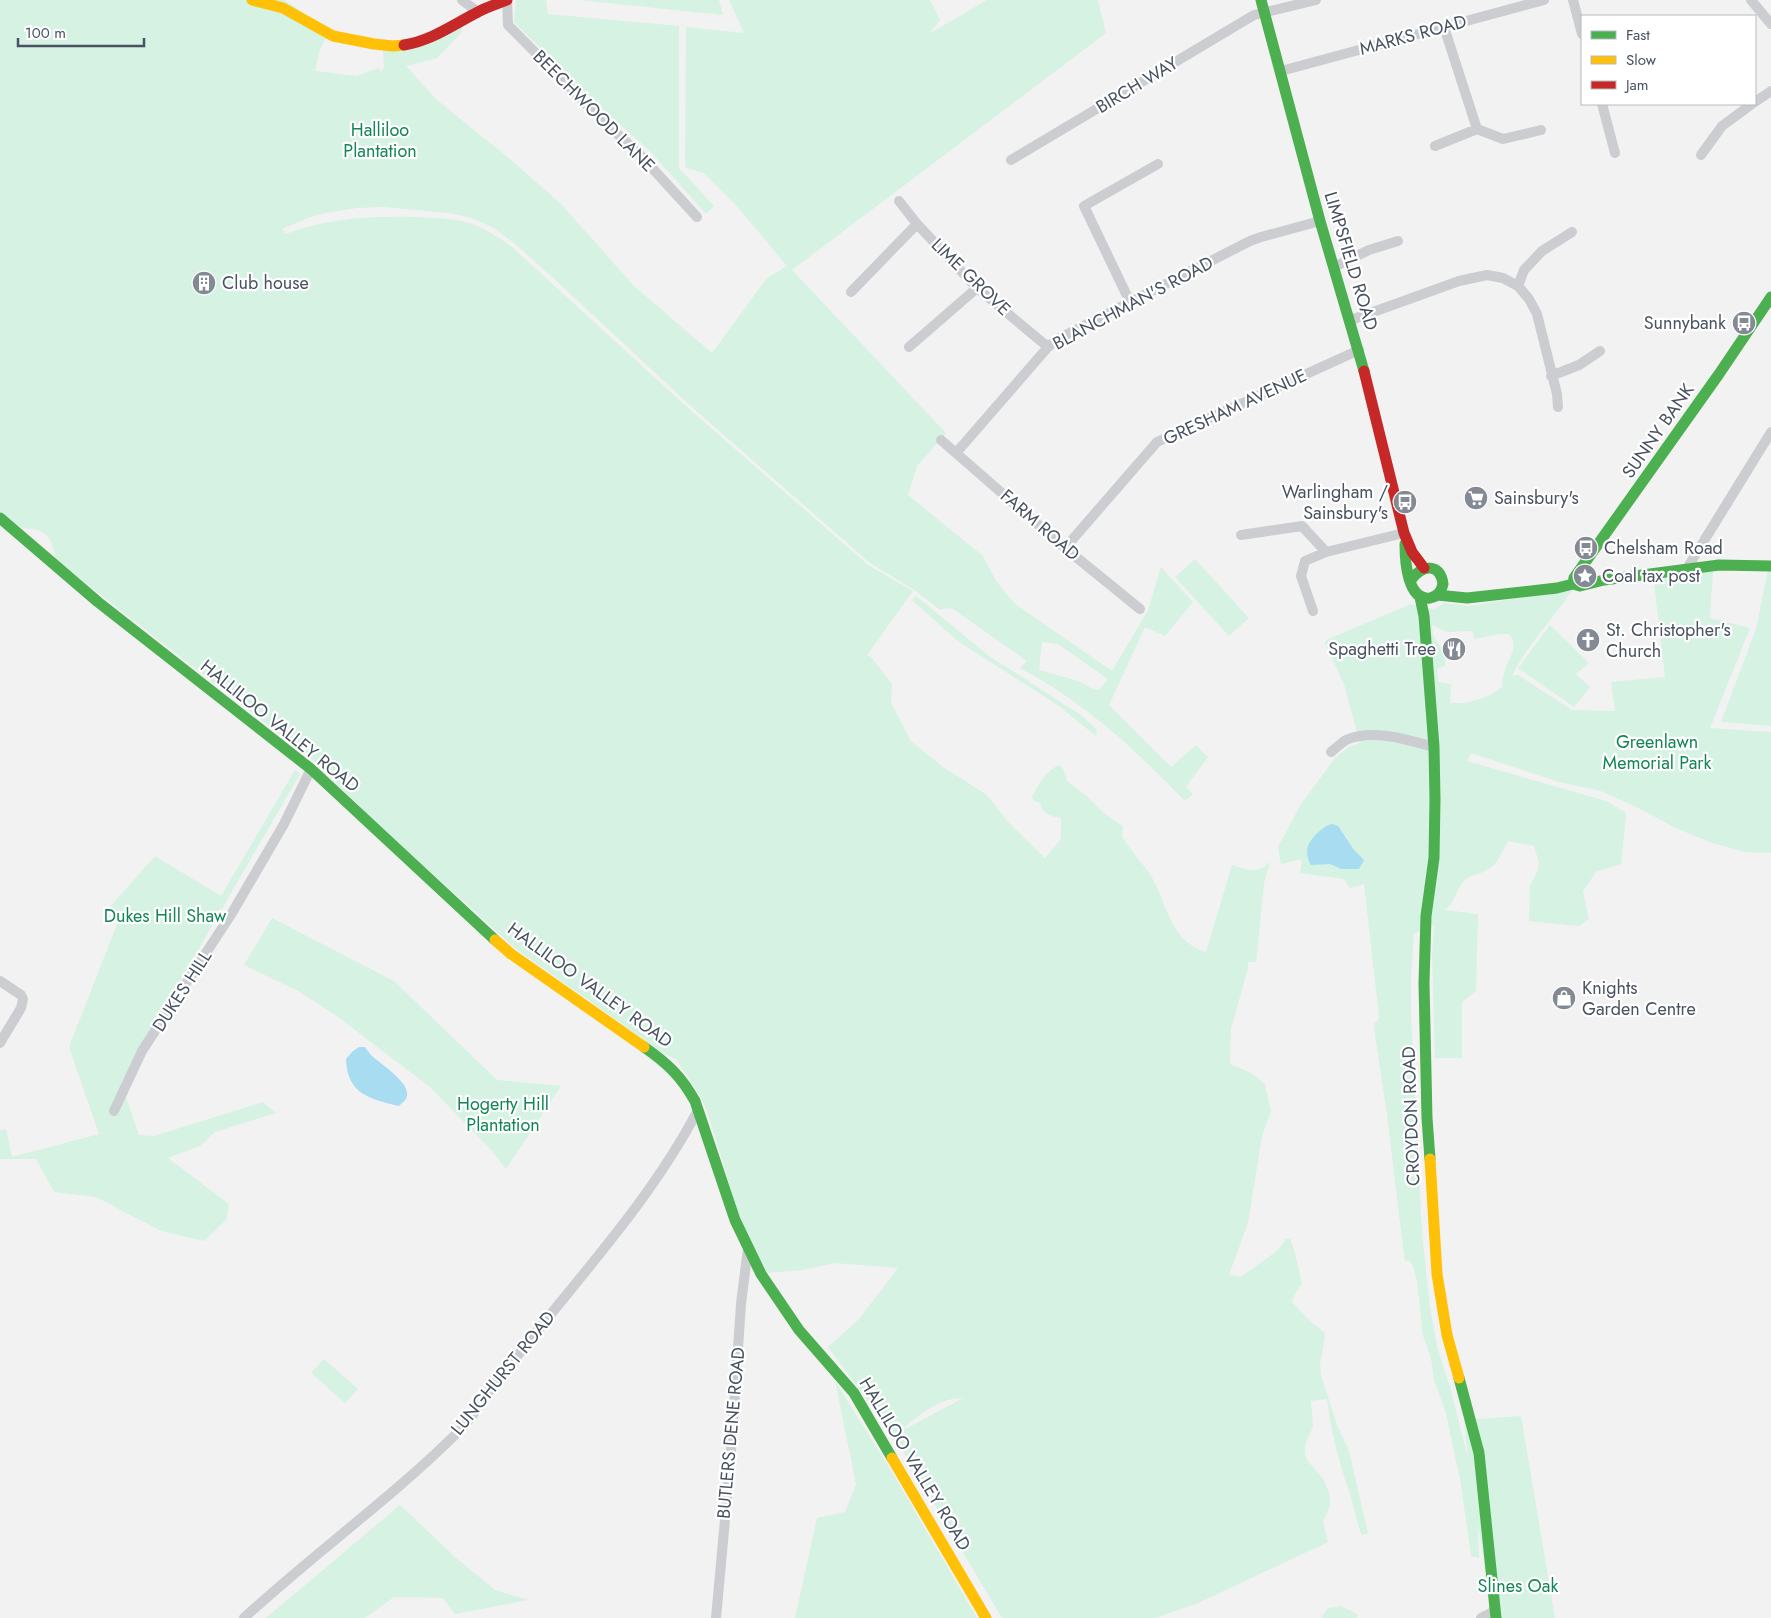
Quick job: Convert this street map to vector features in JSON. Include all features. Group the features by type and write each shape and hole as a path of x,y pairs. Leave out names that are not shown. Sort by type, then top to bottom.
{"street":[{"path":"252,0 283,8 333,36 393,46 427,39 478,12 507,0"},
{"path":"462,0 478,12"},
{"name":"BEECHWOOD LANE","path":"507,0 508,25 642,157 697,217"},
{"name":"LIMPSFIELD ROAD","path":"1261,0 1320,221 1351,320 1385,450 1404,533 1412,552 1424,568"},
{"name":"BIRCH WAY","path":"1011,160 1254,16 1316,0"},
{"name":"MARKS ROAD","path":"1281,71 1544,0"},
{"path":"1573,0 1581,30"},
{"path":"1751,0 1771,24"},
{"path":"1444,27 1477,129"},
{"path":"1756,101 1771,91"},
{"path":"1602,105 1615,153"},
{"path":"1701,155 1722,126 1750,105"},
{"path":"1435,146 1477,129 1503,139 1541,130"},
{"path":"1130,302 1084,206 1158,164"},
{"name":"LIME GROVE","path":"899,201 977,288 1048,347"},
{"name":"BLANCHMAN'S ROAD","path":"956,453 1048,347 1058,340 1250,241 1320,221"},
{"path":"851,292 918,224"},
{"path":"1518,286 1524,270 1542,251 1572,232"},
{"path":"1334,267 1369,250 1398,241"},
{"path":"1351,320 1459,281 1487,275 1503,278 1518,286 1529,299 1536,314 1558,406"},
{"path":"909,347 977,288"},
{"name":"SUNNY BANK","path":"1572,584 1574,578 1719,374 1771,297"},
{"name":"GRESHAM AVENUE","path":"1065,548 1157,442 1359,350"},
{"path":"1552,376 1580,365 1600,351"},
{"path":"1686,570 1771,432"},
{"name":"FARM ROAD","path":"941,440 1065,548 1140,609"},
{"name":"HALLILOO VALLEY ROAD","path":"0,518 98,602 311,769 511,954 668,1064 685,1083 692,1096 732,1213 761,1274 799,1330 854,1392 986,1618"},
{"path":"1240,535 1302,526 1326,552"},
{"path":"1313,610 1301,576 1305,562 1326,552 1404,533"},
{"name":"LIMPSFIELD ROAD","path":"1404,533 1405,554 1411,580"},
{"path":"1455,596 1443,585 1442,577 1438,571 1431,568 1417,571 1411,580 1415,593 1430,597 1455,596 1467,598 1557,588 1572,584 1580,586 1604,580 1719,565 1771,566"},
{"path":"1430,597 1443,585"},
{"name":"CROYDON ROAD","path":"1430,597 1424,616 1434,746 1435,799 1434,858 1426,916 1424,983 1427,1118 1437,1274 1447,1335 1479,1453 1496,1614"},
{"path":"1331,752 1347,740 1370,735 1400,738 1434,746"},
{"name":"DUKES HILL","path":"114,1111 142,1051 232,913 284,824 311,769"},
{"path":"0,981 21,995 23,999 21,1008 0,1043"},
{"name":"LUNGHURST ROAD","path":"244,1618 399,1487 461,1429 495,1383 643,1198 678,1148 698,1110"},
{"name":"BUTLERS DENE ROAD","path":"716,1618 730,1465 741,1304 748,1248"},
{"path":"1481,1618 1496,1614"}],"green space":[{"name":"Halliloo Plantation","path":"0,0 284,0 295,7 326,38 320,49 315,71 356,76 379,68 381,72 384,67 383,50 462,27 462,32 437,58 406,66 437,100 560,203 634,286 712,353 767,278 787,266 736,205 704,173 685,167 686,27 744,33 729,0 930,0 940,20 929,34 987,0 1098,0 1106,33 792,270 946,433 917,466 908,495 983,556 996,581 1014,603 1112,671 1148,610 1161,567 1193,602 1165,636 1145,627 1109,705 1171,767 1196,745 1208,757 1186,787 1193,794 1185,801 1128,745 1087,711 1020,668 1027,661 953,609 946,608 940,610 916,591 870,563 693,408 550,275 494,228 472,218 449,213 384,207 330,212 310,217 282,229 286,234 317,224 349,219 442,218 475,225 512,247 688,408 868,565 913,591 867,655 871,657 892,684 891,703 911,741 943,767 987,795 1009,823 1045,858 1061,839 1061,818 1051,816 1045,812 1040,803 1034,801 1032,797 1043,778 1059,765 1063,769 1067,781 1088,797 1105,814 1123,826 1122,837 1150,874 1177,930 1194,947 1206,952 1232,865 1247,870 1256,870 1270,862 1264,883 1256,962 1248,962 1231,1029 1230,1064 1251,1073 1265,1084 1271,1111 1262,1136 1248,1223 1229,1275 1241,1277 1278,1250 1286,1239 1290,1239 1302,1284 1292,1302 1310,1321 1324,1332 1325,1337 1320,1364 1321,1375 1337,1425 1349,1451 1368,1533 1362,1535 1358,1525 1336,1447 1327,1399 1311,1401 1313,1427 1305,1444 1305,1454 1307,1460 1324,1480 1330,1496 1330,1506 1323,1522 1328,1542 1198,1603 1155,1618 1002,1618 894,1436 828,1347 859,1319 898,1268 835,1263 803,1270 767,1273 740,1219 707,1111 699,1094 676,1059 664,1054 516,949 371,818 313,760 56,560 53,547 46,535 38,530 21,527 0,511","holes":["1042,642 1058,644 1108,679 1099,690 1078,681 1039,670","963,1398 898,1433 936,1405 945,1401"]},
{"path":"516,0 546,0 548,14 679,26 679,168 714,206 706,214 650,151 598,105 514,22"},
{"path":"579,0 719,0 723,15"},
{"path":"1195,559 1249,618 1229,636 1175,577"},
{"path":"1713,570 1710,618 1750,628 1710,728 1771,732 1771,853 1745,852 1709,842 1601,791 1559,782 1471,753 1467,761 1606,801 1625,812 1621,864 1596,872 1583,891 1589,919 1579,926 1529,921 1530,886 1538,870 1539,863 1534,846 1508,841 1493,865 1469,877 1461,884 1451,904 1445,910 1478,914 1476,991 1462,1002 1462,1058 1435,1058 1432,956 1434,925 1414,934 1411,1015 1422,1233 1430,1307 1438,1350 1450,1387 1468,1458 1464,1420 1521,1416 1555,1618 1480,1618 1490,1606 1478,1522 1479,1558 1471,1556 1461,1485 1446,1413 1434,1380 1431,1358 1423,1336 1417,1281 1413,1266 1409,1260 1405,1261 1375,1035 1374,1023 1377,1022 1379,1017 1364,884 1350,888 1344,879 1300,873 1302,859 1281,864 1278,847 1301,804 1335,758 1349,747 1360,743 1344,684 1325,643 1326,640 1411,604 1435,609 1444,603 1470,606 1573,589 1532,643 1512,676 1518,675 1572,710 1615,711 1611,682 1665,677 1654,583 1656,578","holes":["1432,625 1447,632 1473,631 1474,639 1509,634 1514,647 1504,672 1502,687 1478,700 1450,703 1451,684 1438,682 1437,669 1445,666 1445,654 1433,635"]},
{"path":"1768,570 1771,571 1771,726 1721,722 1756,629"},
{"path":"916,596 989,656 1081,715 1097,730 1096,736 1059,706 959,642 912,600"},
{"path":"1550,625 1589,663 1576,674 1590,687 1574,707 1518,668"},
{"name":"Dukes Hill Shaw","path":"295,770 300,774 121,1083 139,1135 154,1136 263,1102 276,1113 215,1132 200,1146 168,1158 229,1204 226,1220 204,1241 161,1231 96,1197 54,1192 36,1159 0,1159 0,1130 6,1129 12,1157 99,1134 69,1047 119,919 108,909 155,856 221,896"},
{"name":"Hogerty Hill Plantation","path":"272,918 394,981 497,1080 561,1086 506,1169 492,1151 430,1087 334,1014 298,991 244,965"},
{"path":"324,1359 358,1389 345,1403 311,1373"},
{"path":"835,1381 895,1477 977,1618 795,1618 817,1518 845,1512 856,1484"},
{"path":"400,1505 454,1556 495,1590 528,1600 455,1614 443,1598 394,1597 365,1618 266,1618"},
{"path":"1341,1606 1357,1614 1357,1618 1321,1618 1328,1608"}],"water":[{"path":"1332,824 1338,826 1354,850 1364,860 1359,869 1341,869 1330,864 1311,865 1307,851 1308,846 1322,829"},
{"path":"359,1047 365,1047 372,1056 403,1083 406,1088 407,1097 399,1106 379,1101 362,1093 351,1080 347,1071 346,1059"}],"traffic: fast":[{"path":"1261,0 1320,221 1364,371"},
{"path":"1573,584 1574,578 1719,374 1771,297"},
{"path":"0,518 98,602 311,769 495,940"},
{"path":"1405,544 1409,578 1416,593 1422,597 1430,598 1439,593 1443,584 1438,572 1430,568 1420,571 1411,580"},
{"path":"1437,595 1467,598 1557,588 1573,584 1580,586 1604,580 1719,565 1771,566"},
{"path":"1420,597 1424,616 1434,747 1435,799 1434,858 1426,916 1424,983 1427,1118 1430,1159"},
{"path":"644,1047 673,1071 695,1101 735,1220 761,1274 799,1330 854,1393 892,1458"},
{"path":"1459,1378 1479,1453 1496,1618"}],"traffic: slow":[{"path":"252,0 283,8 333,36 374,44 404,45"},
{"path":"495,940 511,954 644,1047"},
{"path":"1430,1159 1437,1274 1447,1335 1459,1378"},
{"path":"892,1458 986,1618"}],"traffic: jam":[{"path":"404,45 424,40 481,10 507,0"},
{"path":"1364,371 1404,533 1412,552 1424,568"}],"place":[{"name":"Club house","path":"204,283"},
{"name":"Sunnybank","path":"1744,323"},
{"name":"Sainsbury's","path":"1476,498"},
{"name":"Warlingham / Sainsbury's","path":"1405,502"},
{"name":"Chelsham Road","path":"1586,548"},
{"name":"Coal tax post","path":"1585,576"},
{"name":"St. Christopher's Church","path":"1588,640"},
{"name":"Spaghetti Tree","path":"1454,649"},
{"name":"Knights Garden Centre","path":"1564,998"}],"park label":[{"name":"Greenlawn Memorial Park","path":"1657,752"},
{"name":"Slines Oak","path":"1518,1586"}]}
